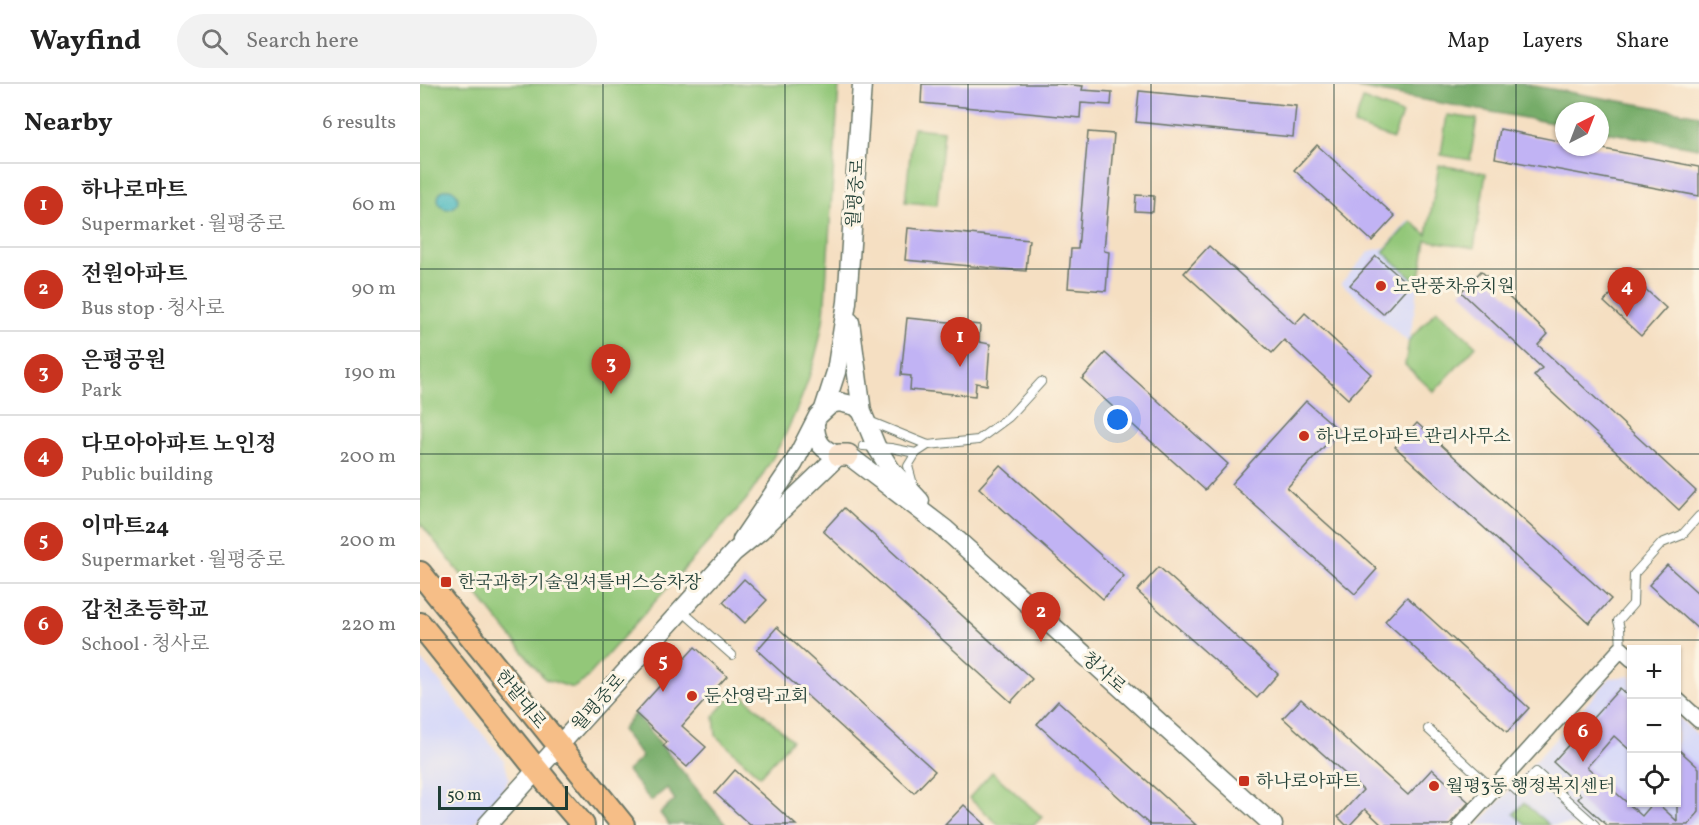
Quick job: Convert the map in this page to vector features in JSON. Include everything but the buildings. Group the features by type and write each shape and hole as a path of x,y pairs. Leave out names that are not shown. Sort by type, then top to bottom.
{"main road":[{"name":"한밭대로","path":"420,573 623,825"},
{"path":"420,624 583,825"}],"street":[{"name":"월평중로","path":"847,302 862,84"},
{"path":"847,302 836,372 815,432 823,448 860,438"},
{"path":"847,302 860,438 860,463 901,497 934,519"},
{"path":"734,552 794,463 820,416 831,404 839,402 856,406 860,438 916,495 934,519"},
{"path":"734,552 761,530 860,438"},
{"name":"청사로","path":"934,519 1273,825"},
{"name":"월평중로","path":"487,825 734,552"},
{"path":"1461,825 1498,784 1626,654"},
{"path":"1681,703 1699,720"}],"lane":[{"path":"860,438 928,445 978,440 1009,417 1041,382"},
{"path":"860,438 916,453"},
{"path":"916,495 908,466 916,453 928,445"},
{"path":"1626,654 1618,621 1633,604 1634,574 1662,543 1682,535 1699,516"},
{"path":"681,610 732,655"},
{"path":"1428,729 1498,784 1518,792 1536,772 1594,825"}],"shaded area":[{"path":"1409,220 1427,236 1409,343 1341,283 1370,251 1386,247"},
{"path":"420,658 504,760 509,778 500,795 473,825 420,825"},
{"path":"1627,676 1627,807 1681,807 1681,720 1699,737 1699,825 1478,825 1610,678"}],"green space":[{"path":"420,84 839,84 824,316 813,365 796,412 773,458 746,500 584,681 573,688 545,679 420,523"},
{"path":"1334,84 1523,84 1699,115 1699,148 1609,133 1609,102 1555,102 1555,123"},
{"path":"1363,99 1402,114 1393,139 1354,125"},
{"path":"1447,115 1477,119 1470,160 1441,155"},
{"path":"913,128 944,131 937,205 905,202"},
{"path":"1439,165 1486,173 1474,248 1426,240 1419,284 1383,252 1411,221 1427,235"},
{"path":"1437,310 1476,346 1434,392 1405,365 1409,340"},
{"path":"737,690 792,740 760,776 716,736 714,716"},
{"path":"635,713 726,825 683,825 681,823 669,825 660,813 675,800 667,788 651,801 627,771 642,757 622,730"},
{"path":"992,772 1042,817 1034,825 999,825 969,798"},
{"path":"1524,803 1549,825 1526,825 1514,814"}],"water":[{"path":"444,189 452,189 458,195 458,203 452,209 444,209 438,203 438,195"}],"place":[{"name":"노란풍차유치원","path":"1381,286"},
{"name":"다모아아파트 노인정","path":"1627,317"},
{"name":"하나로마트","path":"960,367"},
{"name":"은평공원","path":"611,394"},
{"name":"하나로아파트 관리사무소","path":"1304,436"},
{"name":"한국과학기술원셔틀버스승차장","path":"446,582"},
{"name":"전원아파트","path":"1041,642"},
{"name":"이마트24","path":"663,692"},
{"name":"둔산영락교회","path":"692,696"},
{"name":"갑천초등학교","path":"1583,762"},
{"name":"하나로아파트","path":"1244,781"},
{"name":"월평3동 행정복지센터","path":"1434,786"}]}
